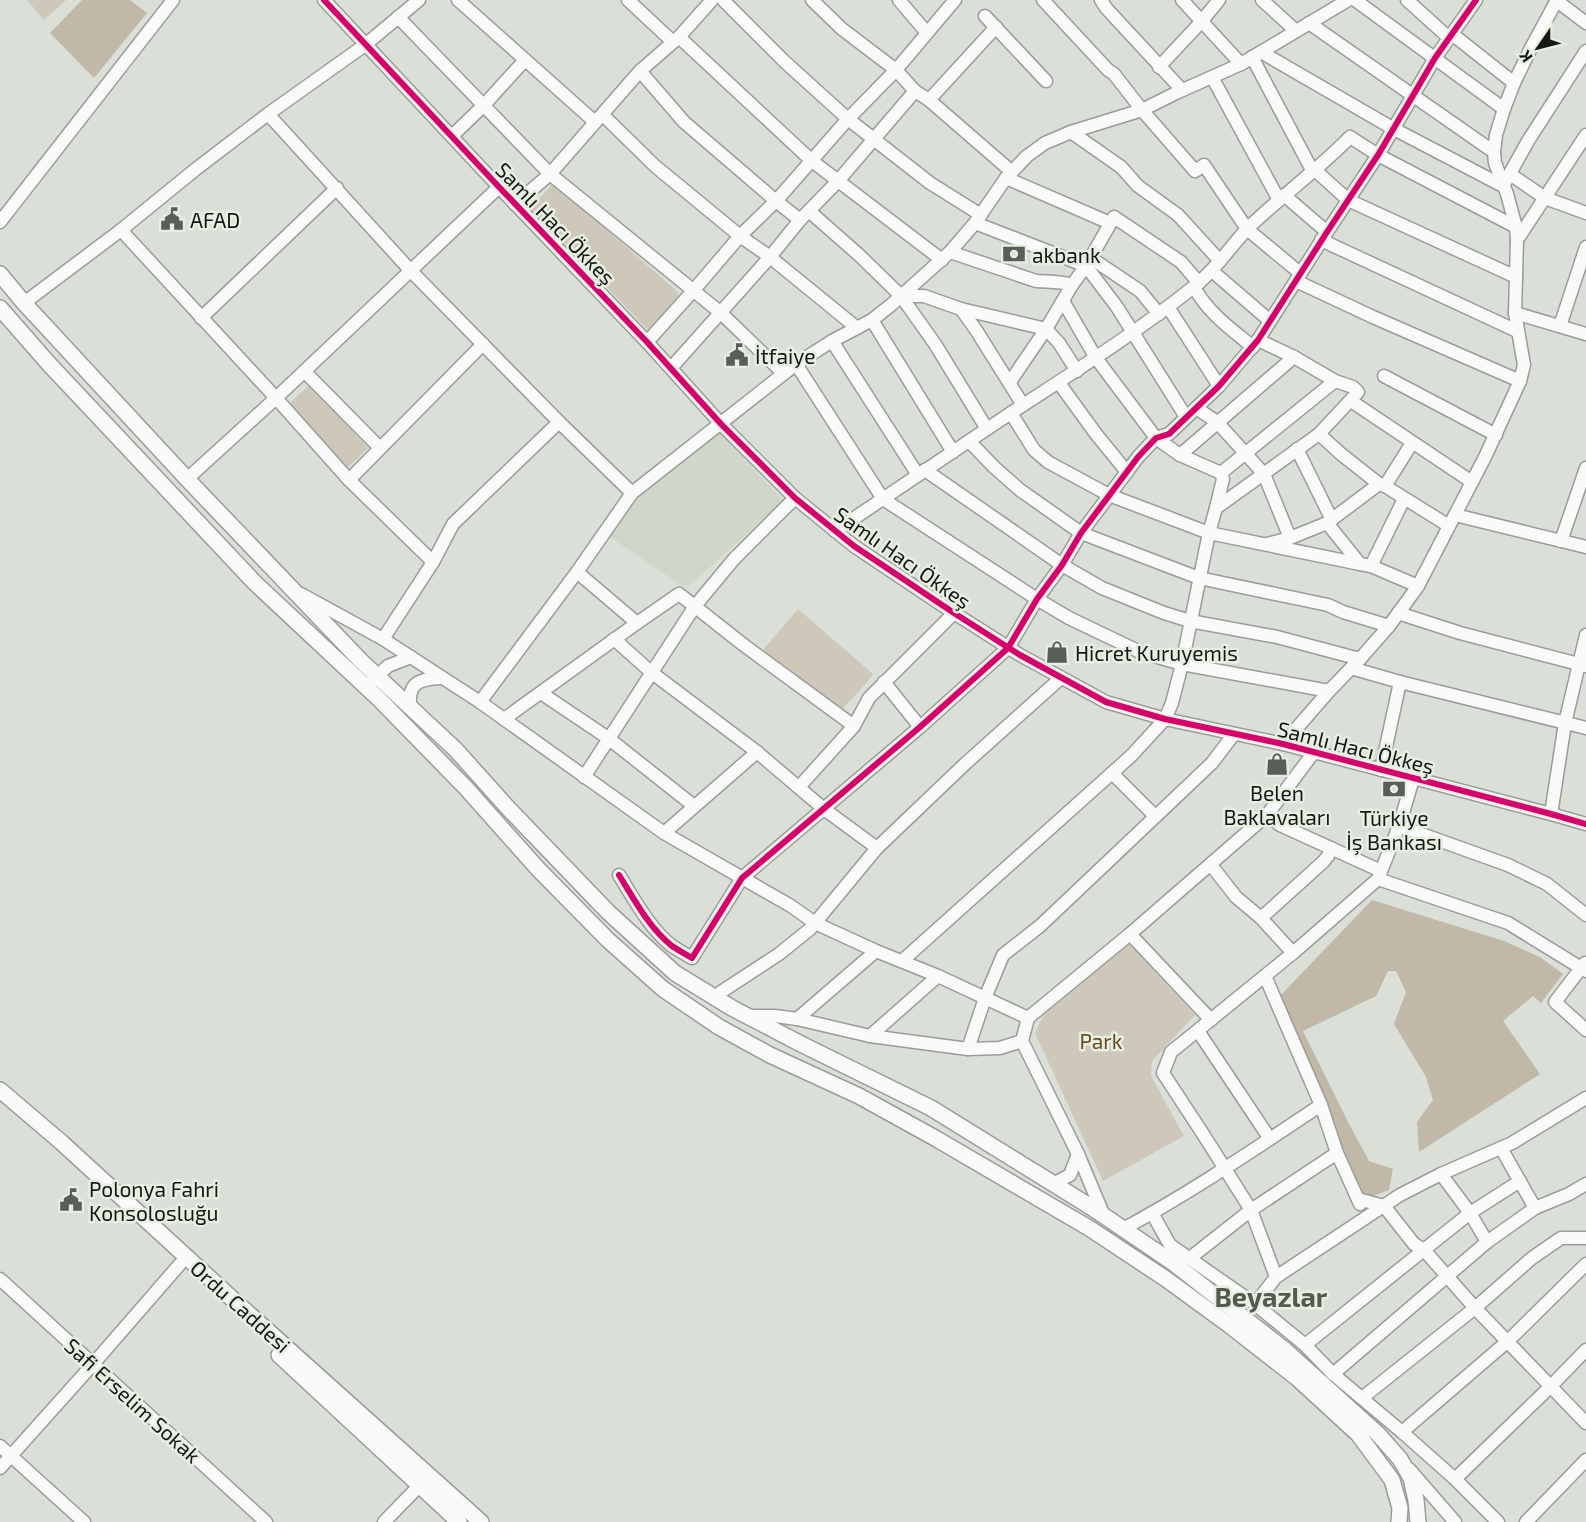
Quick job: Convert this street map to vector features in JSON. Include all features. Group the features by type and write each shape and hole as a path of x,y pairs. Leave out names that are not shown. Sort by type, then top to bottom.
{"main road":[{"path":"0,274 24,303 187,479 293,590 539,870 608,940 663,989 719,1027 771,1055 868,1101 1072,1218 1166,1279 1229,1325 1297,1378 1358,1434 1392,1480 1400,1508 1399,1522"},
{"path":"0,308 49,364 255,583 372,681 410,706 456,750 608,912 675,973 748,1016 931,1108 1104,1216 1172,1262 1285,1350 1377,1434 1400,1459 1410,1478 1416,1500 1418,1522"},
{"name":"Ordu Caddesi","path":"0,1090 61,1142 481,1522"},
{"name":"Ordu Caddesi","path":"0,1100 83,1173 459,1522"}],"street":[{"path":"0,222 173,0"},
{"name":"Samlı Hacı Ökkeş","path":"324,0 647,342 721,424 795,498 854,546 954,613 1008,648 1106,702 1165,719 1314,752 1586,825"},
{"path":"24,303 268,114 366,45 419,0"},
{"path":"458,0 525,60 740,236 770,257 857,328"},
{"path":"628,0 676,39 812,161 946,256 1036,281 1059,281 1072,285"},
{"path":"515,204 550,174 640,71 676,39 712,0"},
{"path":"723,0 785,62 848,119 978,219 1089,262 1140,291 1163,310 1220,386"},
{"path":"812,0 842,29 896,70 915,91 929,100 1009,175 1110,223"},
{"path":"899,0 927,33"},
{"path":"647,342 740,236 776,201 848,119 896,70 955,0"},
{"path":"1043,0 1114,74 1195,171 1204,165 1247,229 1298,277 1373,317 1520,381"},
{"path":"1101,0 1182,90"},
{"path":"1182,0 1241,64"},
{"path":"1159,67 1219,0"},
{"path":"1262,0 1296,31"},
{"path":"480,702 577,572 632,493 783,373 832,341 872,320 901,296 946,256 978,219 1009,175 1027,156 1045,142 1142,110 1241,64 1348,0"},
{"path":"1355,0 1504,110"},
{"path":"1407,0 1514,83"},
{"path":"619,875 656,930 671,945 692,958 742,878 920,727 1008,648 1036,599 1062,565 1081,533 1127,472 1156,438 1169,434 1220,386 1256,344 1378,155 1435,58 1476,0"},
{"path":"1282,744 1389,626 1418,586 1496,435 1520,381 1524,365 1515,314 1516,227 1495,163 1497,135 1514,83 1557,0 1586,23"},
{"path":"985,16 1046,81"},
{"path":"398,17 550,174 721,313 783,373"},
{"path":"1309,23 1494,152"},
{"path":"929,100 996,27"},
{"path":"1503,186 1528,141 1586,51"},
{"path":"1256,54 1503,186"},
{"path":"1256,54 1314,171 1348,200 1516,276"},
{"path":"452,136 525,60"},
{"path":"640,71 684,122 776,201 805,216 859,255 901,296 935,344 987,429"},
{"path":"1212,77 1282,198 1324,236 1517,331"},
{"path":"671,368 915,91"},
{"path":"268,114 410,270 632,493"},
{"path":"1071,132 1121,167 1138,186 1179,215 1216,266 1270,321"},
{"path":"1517,240 1586,135"},
{"path":"835,531 1133,333 1196,285 1216,266 1247,229 1350,137 1378,155 1516,227"},
{"path":"1510,174 1545,198 1586,213"},
{"path":"187,479 304,372 499,187"},
{"path":"201,318 337,188"},
{"path":"1010,382 1089,262 1114,217 1181,262 1196,285 1198,295 1219,320 1256,344 1294,357 1335,381 1353,387 1358,392 1319,434 1216,508"},
{"path":"121,230 349,480 433,562"},
{"path":"1560,326 1586,247"},
{"path":"1089,262 1186,417"},
{"path":"901,296 924,296 961,309 1046,329 1059,343 1077,371"},
{"path":"902,961 1132,755 1165,719 1172,703 1182,664 1199,578 1223,479 1221,473 1180,455 1156,438 1096,358 1063,301"},
{"path":"961,309 1023,405"},
{"path":"1515,314 1586,334"},
{"path":"872,320 954,452"},
{"path":"832,341 921,473 1062,565 1102,588 1190,621 1277,637 1400,682 1586,728"},
{"path":"349,480 483,344"},
{"path":"1180,455 1294,357"},
{"path":"796,364 883,499 1036,599 1069,618 1140,652 1182,664 1329,691"},
{"path":"304,372 380,448"},
{"path":"1384,376 1496,435"},
{"path":"1221,473 1335,381"},
{"path":"1059,383 1127,472"},
{"path":"1351,401 1472,482"},
{"path":"1196,408 1217,423 1264,474 1290,538"},
{"path":"1011,413 1040,456 1109,495 1209,533 1365,565 1418,586"},
{"path":"383,639 433,562 453,524 560,422"},
{"path":"1319,434 1382,485 1449,526"},
{"path":"969,441 1020,490 1081,533 1199,578 1328,605 1389,626"},
{"path":"1263,545 1290,538 1330,522 1382,485 1412,443"},
{"path":"1297,449 1330,522 1365,565"},
{"path":"1561,541 1586,468"},
{"path":"584,777 695,606 734,559 795,498"},
{"path":"1365,565 1404,499"},
{"path":"1455,515 1586,547"},
{"path":"577,572 637,623"},
{"path":"293,590 383,639 480,702 664,833 791,906 815,923 1028,1018"},
{"path":"504,720 679,594 854,726"},
{"path":"799,788 854,726 869,698 954,613"},
{"path":"1398,614 1460,633 1583,665"},
{"path":"1551,814 1565,723 1583,665 1586,635"},
{"path":"614,639 651,672 757,752 824,809 877,848"},
{"path":"372,681 388,666 411,657"},
{"path":"410,706 412,690 417,683 424,679 441,678"},
{"path":"716,998 721,992 779,954 810,929 877,848 966,763 1061,678"},
{"path":"884,682 920,727"},
{"path":"1381,770 1400,682"},
{"path":"541,693 608,738 694,806"},
{"path":"968,1049 985,998 1004,955 1040,926 1212,763 1234,734"},
{"path":"664,833 757,752"},
{"path":"1104,1216 1078,1154 1022,1041 1028,1018 1130,934 1267,815 1314,752"},
{"path":"1112,773 1155,816"},
{"path":"1276,1277 1251,1210 1162,1073 1171,1052 1293,953 1380,875 1399,826 1413,779"},
{"path":"1267,815 1280,825 1380,875 1508,923 1585,967 1555,1002 1586,1030"},
{"path":"1399,826 1508,865 1547,884 1586,915"},
{"path":"1261,918 1323,862 1330,848"},
{"path":"1211,865 1236,897 1261,918 1293,953"},
{"path":"1130,934 1211,1020"},
{"path":"797,1019 876,951"},
{"path":"870,1036 938,976"},
{"path":"1265,976 1321,1105 1337,1153 1366,1217"},
{"path":"748,1016 797,1019 870,1036 968,1049 1000,1048 1022,1041"},
{"path":"1198,1031 1270,1139"},
{"path":"1255,1304 1276,1277 1400,1195 1512,1143 1586,1098"},
{"path":"1123,1229 1225,1170 1321,1105"},
{"path":"1501,1148 1535,1208"},
{"path":"1190,1258 1251,1210 1337,1153"},
{"path":"1053,1184 1071,1175 1078,1154"},
{"path":"1441,1174 1487,1242"},
{"path":"1305,1345 1470,1214 1520,1182"},
{"path":"1333,1374 1487,1242 1535,1208 1569,1194 1586,1184"},
{"path":"1358,1199 1384,1206 1414,1244 1424,1250 1475,1308 1586,1423"},
{"path":"1152,1214 1170,1245 1255,1304 1305,1345 1333,1374 1455,1479 1498,1522"},
{"path":"1362,1398 1475,1308 1532,1258 1561,1238 1586,1238"},
{"path":"0,1468 180,1264"},
{"path":"1402,1432 1508,1341 1586,1264"},
{"name":"Safi Erselim Sokak","path":"0,1279 266,1522"},
{"path":"1455,1479 1586,1350"},
{"path":"0,1446 84,1522"},
{"path":"1400,1459 1455,1522"},
{"path":"1526,1522 1586,1460"},
{"path":"384,1522 420,1485"}],"shaded area":[{"path":"82,0 130,0 147,13 94,78 50,33"},
{"path":"720,432 783,501 689,586 681,585 607,535 635,500"},
{"path":"1372,900 1504,941 1540,957 1563,974 1541,1003 1533,996 1503,1021 1540,1074 1419,1152 1417,1122 1433,1100 1426,1077 1394,1024 1406,992 1396,971 1388,971 1376,996 1303,1031 1369,1161 1393,1169 1389,1190 1365,1199 1278,998"}],"green space":[{"path":"27,0 66,0 44,20"},
{"path":"553,183 679,293 648,330 531,209"},
{"path":"309,385 368,448 345,470 286,407"},
{"path":"798,609 873,674 841,710 763,650"},
{"name":"Park","path":"1129,944 1195,1015 1152,1061 1151,1076 1184,1136 1103,1181 1035,1033 1043,1016"}],"cycle path":[{"path":"324,0 647,342 721,424 795,498 854,546 954,613 1020,655 1106,702 1165,719 1283,744 1586,824"},
{"path":"619,875 656,931 672,946 692,958 742,878 920,727 1008,648 1081,533 1138,457 1156,438 1169,434 1219,386 1258,340 1378,155 1435,58 1476,0"}],"place":[{"name":"AFAD","path":"172,219"},
{"name":"akbank","path":"1014,254"},
{"name":"İtfaiye","path":"737,355"},
{"name":"Hicret Kuruyemis","path":"1057,652"},
{"name":"Belen Baklavaları","path":"1277,764"},
{"name":"Türkiye İş Bankası","path":"1394,789"},
{"name":"Polonya Fahri Konsolosluğu","path":"71,1200"}],"district":[{"name":"Beyazlar","path":"1271,1296"}]}
